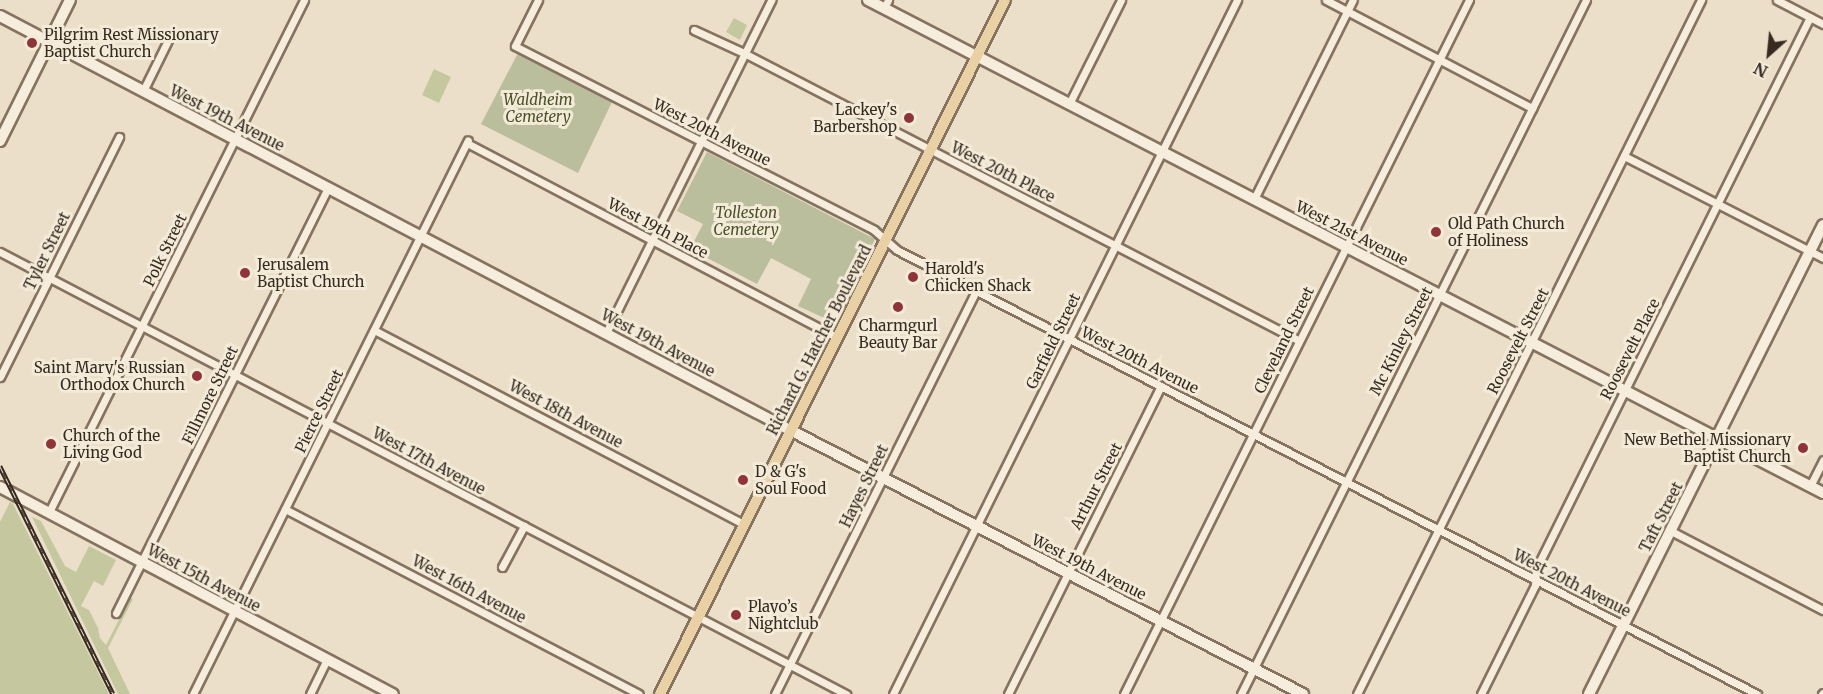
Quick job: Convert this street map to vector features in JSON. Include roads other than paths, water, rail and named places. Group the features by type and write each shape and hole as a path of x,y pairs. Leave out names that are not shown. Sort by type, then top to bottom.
{"main road":[{"name":"Richard G. Hatcher Boulevard","path":"660,694 1005,0"}],"street":[{"path":"0,141 70,0"},
{"name":"Polk Street","path":"49,512 304,0"},
{"name":"West 20th Avenue","path":"538,0 515,46 874,230 897,250 1756,694"},
{"path":"606,333 771,0"},
{"name":"West 21st Avenue","path":"868,0 886,4 977,57 1823,493"},
{"path":"1070,104 1121,0"},
{"name":"Garfield Street","path":"893,694 1237,0"},
{"path":"1326,0 1532,108"},
{"path":"1254,199 1353,0"},
{"name":"Cleveland Street","path":"1124,694 1469,0"},
{"name":"Mc Kinley Street","path":"1241,694 1586,0"},
{"name":"Roosevelt Street","path":"1357,694 1701,0"},
{"path":"1777,0 1786,2 1823,24"},
{"name":"West 19th Avenue","path":"0,16 790,430 1303,694"},
{"name":"Roosevelt Place","path":"1481,694 1535,585 1534,572 1810,17"},
{"name":"West 20th Place","path":"694,30 744,53 1298,340"},
{"path":"142,91 171,34"},
{"name":"Tyler Street","path":"0,376 119,137"},
{"name":"Pierce Street","path":"193,694 467,142"},
{"name":"West 19th Place","path":"467,142 837,337"},
{"path":"1624,156 1823,258"},
{"name":"Fillmore Street","path":"116,614 328,188"},
{"name":"Taft Street","path":"1589,694 1823,225"},
{"name":"West 17th Avenue","path":"0,252 846,694"},
{"name":"Hayes Street","path":"775,694 976,291"},
{"name":"West 18th Avenue","path":"374,330 744,524"},
{"name":"Arthur Street","path":"1008,694 1161,386"},
{"path":"1810,486 1823,460"},
{"name":"West 15th Avenue","path":"0,487 393,694"},
{"name":"West 16th Avenue","path":"285,509 639,694"},
{"path":"502,567 524,526"},
{"path":"1671,531 1823,610"},
{"path":"310,694 327,659"}],"railway":[{"path":"0,466 113,694"}],"place":[{"name":"Pilgrim Rest Missionary Baptist Church","path":"32,43"},
{"name":"Lackey's Barbershop","path":"909,118"},
{"name":"Old Path Church of Holiness","path":"1436,232"},
{"name":"Jerusalem Baptist Church","path":"245,273"},
{"name":"Harold's Chicken Shack","path":"913,277"},
{"name":"Charmgurl Beauty Bar","path":"898,307"},
{"name":"Saint Mary's Russian Orthodox Church","path":"197,376"},
{"name":"Church of the Living God","path":"51,444"},
{"name":"New Bethel Missionary Baptist Church","path":"1803,448"},
{"name":"D & G's Soul Food","path":"743,480"},
{"name":"Playo’s Nightclub","path":"736,615"}],"park label":[{"name":"Waldheim Cemetery","path":"538,108"},
{"name":"Tolleston Cemetery","path":"746,220"}]}
